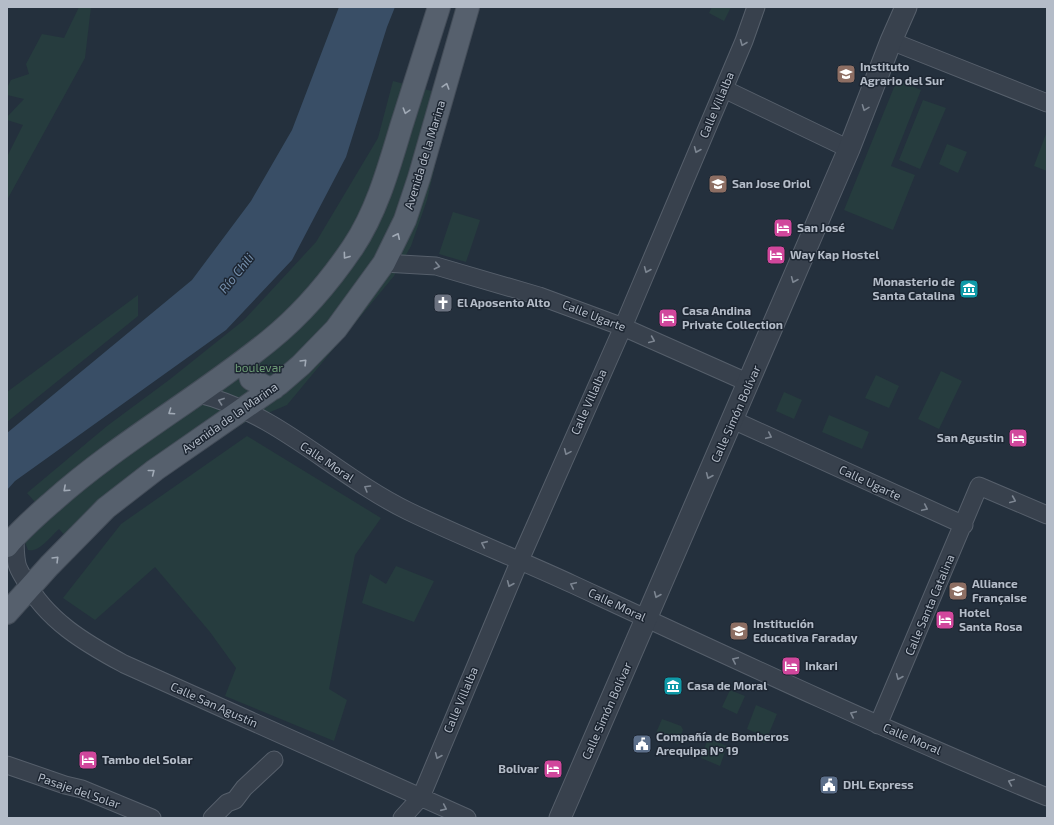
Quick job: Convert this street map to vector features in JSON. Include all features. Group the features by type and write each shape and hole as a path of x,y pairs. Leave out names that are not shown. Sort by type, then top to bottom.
{"main road":[{"path":"422,60 428,28 428,7"},
{"path":"11,541 74,482 132,438 199,394 271,340 302,310 329,280 354,245 374,205 389,168 439,7"},
{"name":"Avenida de la Marina","path":"7,613 106,508 155,470 274,388 301,365 336,329 384,263 405,220 419,178 468,7"},
{"path":"248,357 247,364 251,379 266,387 274,388"}],"street":[{"name":"Calle Villalba","path":"402,818 421,797 520,560 623,327 724,89 756,7"},
{"name":"Calle Simón Bolívar","path":"560,818 750,383 850,149 891,41 906,7"},
{"path":"891,41 1047,103"},
{"path":"724,89 850,149"},
{"name":"Calle Ugarte","path":"384,263 436,266 532,294 623,327 750,383"},
{"name":"Calle Moral","path":"199,394 243,410 282,431 358,483 390,502 520,560 878,725 1047,797"},
{"name":"Calle Ugarte","path":"733,420 964,525"},
{"name":"Calle Santa Catalina","path":"878,725 964,525 979,486 1047,515"},
{"name":"Calle San Agustín","path":"11,541 17,565 29,588 42,607 73,633 94,648 124,664 466,818"},
{"path":"212,818 227,803 235,800 244,788 274,760"},
{"name":"Pasaje del Solar","path":"7,765 82,789 152,818"}],"green space":[{"path":"79,7 91,7 85,58 7,200 7,157 23,125 7,120 7,117 24,99 7,95 7,88 11,80 29,74 26,64 42,34 64,38"},
{"path":"712,7 731,7 724,21 709,13"},
{"path":"897,80 921,90 891,166 915,175 893,230 844,210"},
{"name":"boulevar","path":"393,81 451,96 427,200 411,246 394,276 287,405 244,423 161,476 110,513 77,549 59,529 41,547 28,550 25,542 50,519 27,493 107,426 169,380 244,320 316,242 378,138"},
{"path":"923,100 946,108 920,169 899,160"},
{"path":"1046,134 1047,135 1047,171 1034,166"},
{"path":"947,144 967,152 958,173 939,164"},
{"path":"453,212 480,220 466,262 439,254"},
{"path":"138,295 138,316 7,422 7,392"},
{"path":"941,371 962,381 939,429 918,419"},
{"path":"876,375 899,386 889,408 865,398"},
{"path":"784,392 802,400 794,419 776,411"},
{"path":"829,415 869,432 862,449 822,432"},
{"path":"247,436 381,518 355,555 329,689 347,700 334,741 225,696 236,668 210,632 155,567 95,620 63,598 121,524"},
{"path":"396,566 434,581 414,622 362,603 370,574 386,584"},
{"path":"730,690 745,696 737,714 722,707"},
{"path":"756,705 777,714 765,743 763,742 765,737 747,729"},
{"path":"662,719 681,726 683,730 678,744 656,733"},
{"path":"708,738 727,746 720,766 701,758"}],"water":[{"name":"Río Chili","path":"339,7 395,7 387,27 346,157 292,260 226,330 15,481 7,490 7,433 192,280 251,201 292,130"}],"place":[{"name":"Instituto Agrario del Sur","path":"846,74"},
{"name":"San Jose Oriol","path":"718,184"},
{"name":"San José","path":"783,228"},
{"name":"Way Kap Hostel","path":"776,255"},
{"name":"Monasterio de Santa Catalina","path":"969,289"},
{"name":"El Aposento Alto","path":"443,303"},
{"name":"Casa Andina Private Collection","path":"668,318"},
{"name":"San Agustin","path":"1018,438"},
{"name":"Alliance Française","path":"958,591"},
{"name":"Hotel Santa Rosa","path":"945,620"},
{"name":"Institución Educativa Faraday","path":"739,631"},
{"name":"Inkari","path":"791,666"},
{"name":"Casa de Moral","path":"673,686"},
{"name":"Compañía de Bomberos Arequipa Nº 19","path":"642,744"},
{"name":"Tambo del Solar","path":"88,760"},
{"name":"Bolivar","path":"553,769"},
{"name":"DHL Express","path":"829,785"}]}
